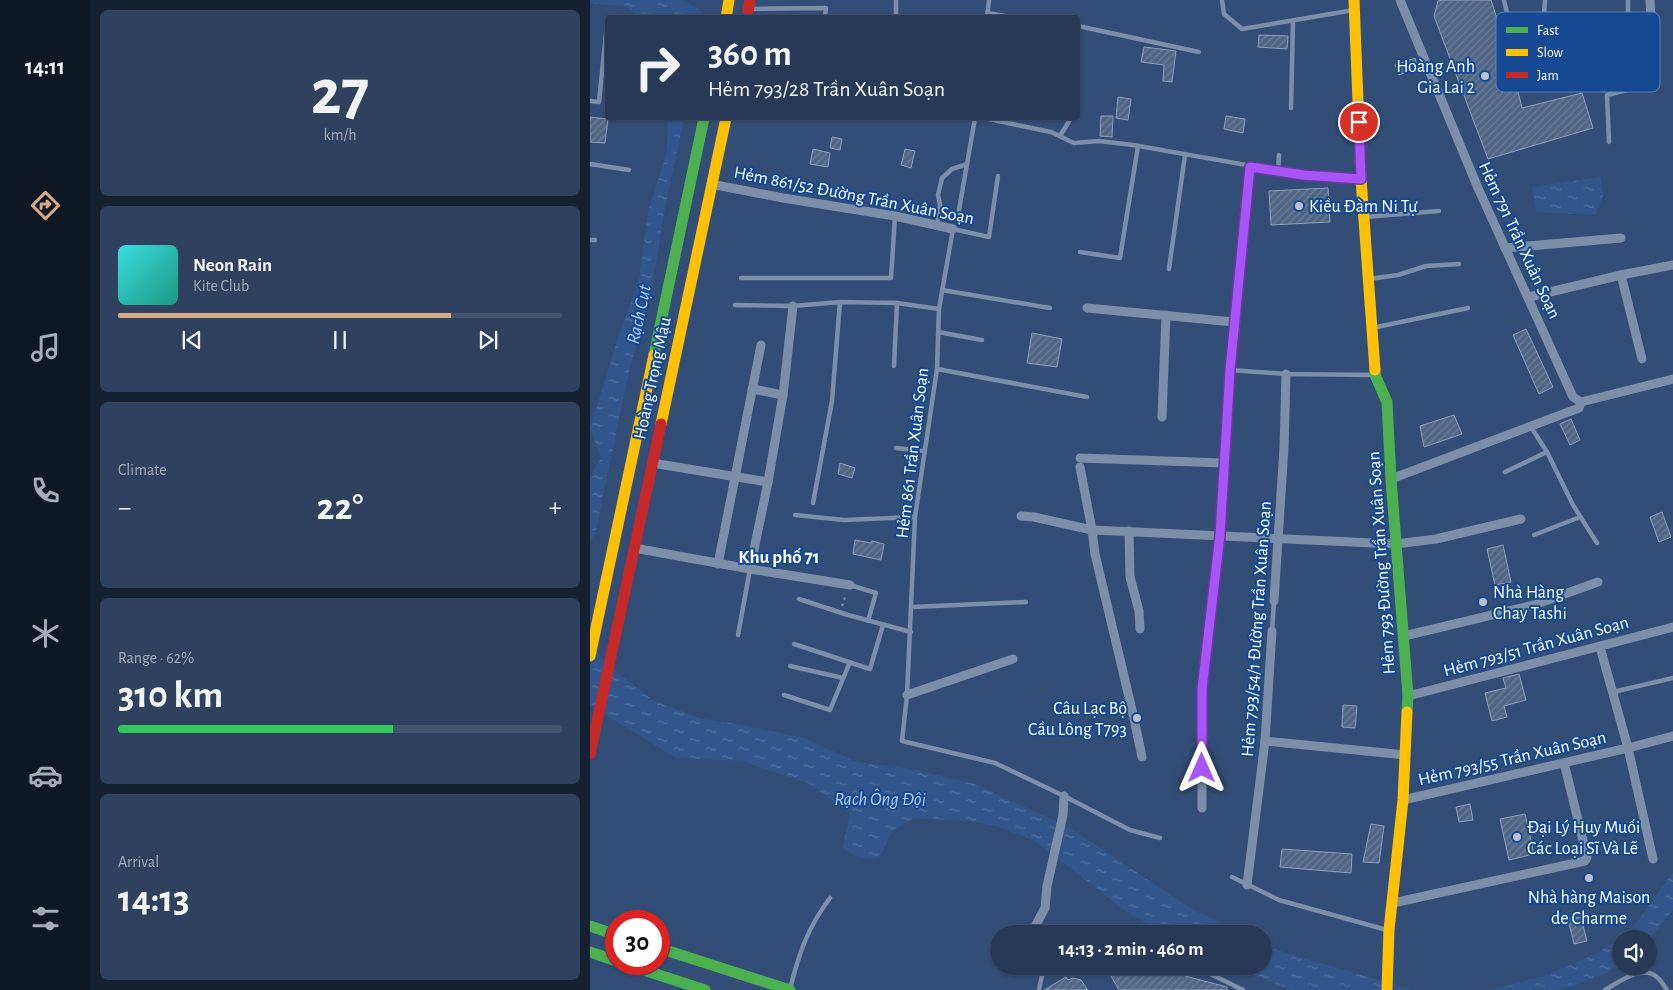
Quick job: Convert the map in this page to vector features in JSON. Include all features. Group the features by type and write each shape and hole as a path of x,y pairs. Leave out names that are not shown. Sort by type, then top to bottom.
{"main road":[{"path":"726,15 729,0"},
{"name":"Hẻm 793 Đường Trần Xuân Soạn","path":"1355,5 1361,179 1371,328 1375,375 1387,402 1390,479 1408,696 1403,800 1394,903 1389,930 1386,990"},
{"name":"Hoàng Trọng Mậu","path":"590,656 704,120"},
{"name":"Hoàng Trọng Mậu","path":"590,754 726,120"},
{"path":"691,180 711,184"},
{"path":"652,367 671,373"},
{"path":"614,544 634,548"},
{"path":"590,926 605,931"},
{"path":"590,952 605,957"},
{"path":"670,952 755,985 790,990"},
{"path":"659,975 705,990"}],"street":[{"name":"Hẻm 791 Trần Xuân Soạn","path":"1400,0 1470,170 1505,248 1574,397 1581,402"},
{"path":"1202,808 1202,689 1220,535 1230,370 1250,167"},
{"name":"Hẻm 861/52 Đường Trần Xuân Soạn","path":"711,184 895,216 953,229"},
{"path":"1505,248 1621,238"},
{"path":"1529,297 1621,275 1673,265"},
{"path":"1621,275 1642,359"},
{"path":"750,569 783,395 793,306"},
{"path":"1087,308 1234,322"},
{"path":"1162,418 1166,315"},
{"path":"718,564 760,345"},
{"name":"Hẻm 793/54/1 Đường Trần Xuân Soạn","path":"1274,601 1284,448 1286,374"},
{"path":"1390,479 1579,408 1581,402 1673,379"},
{"path":"752,389 783,395"},
{"path":"1080,458 1224,463"},
{"path":"652,462 768,482"},
{"path":"1080,467 1095,554 1142,757"},
{"path":"1021,516 1092,530 1396,544 1436,539 1521,520"},
{"path":"1129,531 1130,577 1139,611 1140,629"},
{"path":"634,548 718,564 850,585"},
{"path":"1404,636 1534,605 1598,582"},
{"name":"Hẻm 793/51 Trần Xuân Soạn","path":"1408,696 1673,627"},
{"name":"Hẻm 793/54/1 Đường Trần Xuân Soạn","path":"1247,885 1265,741 1272,631"},
{"name":"Hẻm 793/55 Trần Xuân Soạn","path":"1600,647 1628,748 1653,859"},
{"path":"907,696 1013,659"},
{"name":"Hẻm 793/55 Trần Xuân Soạn","path":"1403,800 1673,736"},
{"path":"1265,741 1406,755"},
{"path":"1394,903 1585,861 1587,857 1564,763"},
{"path":"1037,925 1046,908 1047,886 1063,815 1064,796"}],"lane":[{"path":"896,0 896,15"},
{"path":"987,15 989,0"},
{"path":"1222,0 1224,14 1242,29 1293,21 1355,5"},
{"path":"749,9 826,8 825,15"},
{"path":"1291,108 1293,21"},
{"path":"1080,26 1199,52"},
{"path":"590,101 600,102 605,44"},
{"path":"1609,142 1607,95 1619,92"},
{"path":"959,210 974,120"},
{"path":"994,120 1051,132 1074,143 1099,141 1303,175 1361,179"},
{"path":"1060,136 1070,120"},
{"path":"1080,252 1120,258 1138,146"},
{"path":"1169,269 1185,155"},
{"path":"1278,171 1279,155"},
{"path":"590,164 629,170"},
{"path":"937,226 940,205 938,195 942,178 952,169 967,164"},
{"name":"Hẻm 861/52 Đường Trần Xuân Soạn","path":"953,229 989,237 998,176"},
{"path":"1364,217 1439,211"},
{"path":"741,278 891,278 895,216"},
{"name":"Hẻm 861 Trần Xuân Soạn","path":"953,229 939,309 938,370 914,517 912,607 907,696 902,741 995,763 1064,796"},
{"path":"1368,280 1398,275 1426,266 1459,264"},
{"path":"942,290 1050,308"},
{"path":"736,305 793,306 840,302 897,303 939,309"},
{"path":"813,503 832,401 840,302"},
{"path":"894,366 897,303"},
{"path":"1371,328 1468,308"},
{"path":"938,332 982,340"},
{"path":"938,370 1087,397"},
{"path":"1230,370 1286,374 1375,375"},
{"path":"1531,427 1547,452 1580,517 1597,543"},
{"path":"896,448 924,451"},
{"path":"1505,472 1547,452"},
{"path":"795,515 844,520 914,517"},
{"path":"1534,535 1580,517"},
{"path":"738,635 750,569"},
{"path":"850,585 876,593 868,621"},
{"path":"799,599 840,613 910,632"},
{"name":"Hẻm 793/54/1 Đường Trần Xuân Soạn","path":"1272,631 1274,601"},
{"path":"912,607 1026,602"},
{"path":"794,644 870,669 883,625"},
{"path":"784,695 830,710 850,662"},
{"path":"790,666 843,678"},
{"path":"1612,692 1673,678"},
{"path":"1064,796 1130,830 1160,838"},
{"path":"1232,877 1280,900 1389,930"},
{"path":"790,990 799,956 808,933 816,916 830,898"},
{"path":"1605,990 1637,973 1647,971 1657,977 1667,990"},
{"path":"1039,990 1042,975"},
{"path":"1212,975 1243,990"}],"path":[{"path":"840,613 850,585"}],"water":[{"path":"590,0 682,0 700,10 701,15 636,15 627,7 590,3"},
{"name":"Rạch Cụt","path":"668,120 684,120 664,213 653,282 627,380 596,531 590,542 590,477 601,458 590,429 618,338 639,280 648,212 667,152"},
{"path":"1600,177 1603,196 1595,215 1536,212 1532,187"},
{"name":"Rạch Ông Đội","path":"590,644 609,666 654,701 702,719 737,724 807,739 854,761 911,769 975,784 1070,828 1195,911 1224,925 1150,925 1131,915 1035,841 1000,827 970,821 914,818 892,831 879,858 864,858 855,855 843,848 850,813 808,783 742,761 676,758 590,705"},
{"path":"1673,872 1673,910 1657,930 1629,930 1635,925"},
{"path":"1612,943 1612,969 1605,974 1561,990 1490,990 1544,976 1596,954"},
{"path":"1272,948 1413,990 1290,990 1255,975 1272,975"}],"building":[{"name":"Hoàng Anh Gia Lai 2","path":"1491,0 1496,16 1496,92 1518,92 1522,108 1582,93 1593,128 1488,159 1434,16 1438,1"},
{"path":"1259,35 1288,36 1287,49 1258,47"},
{"path":"1144,47 1176,51 1172,82 1163,81 1164,65 1141,62"},
{"path":"1415,58 1418,68 1399,75 1395,65"},
{"path":"1118,97 1131,99 1128,120 1116,118"},
{"path":"1101,116 1113,116 1112,137 1100,136"},
{"path":"1226,116 1245,119 1243,133 1224,129"},
{"path":"590,117 608,120 605,143 590,142"},
{"path":"832,137 842,139 840,150 830,148"},
{"path":"813,149 830,153 828,167 810,164"},
{"path":"905,149 915,151 911,168 901,165"},
{"name":"Kiều Đàm Ni Tự","path":"1328,188 1330,222 1271,225 1269,191"},
{"path":"1526,329 1553,387 1539,394 1513,335"},
{"path":"1032,333 1062,339 1057,367 1027,363"},
{"path":"1454,415 1462,434 1424,447 1420,426"},
{"path":"1571,419 1580,440 1570,445 1560,424"},
{"path":"840,463 855,468 852,478 838,474"},
{"path":"1662,512 1671,537 1659,542 1650,517"},
{"path":"855,540 884,544 881,560 853,554"},
{"path":"1503,545 1511,582 1495,585 1487,549"},
{"path":"1519,674 1526,700 1504,706 1507,717 1492,721 1485,693 1506,688 1503,678"},
{"path":"1343,705 1357,706 1355,728 1342,727"},
{"path":"1470,804 1473,820 1459,822 1456,807"},
{"name":"Đại Lý Huy Muối Các Loại Sĩ Và Lẽ","path":"1525,814 1534,854 1509,860 1500,819"},
{"path":"1371,824 1384,826 1379,863 1363,862"},
{"path":"1282,849 1352,854 1351,873 1280,867"},
{"path":"1581,917 1587,941 1574,944 1568,919"},
{"path":"1110,975 1185,975 1227,987 1227,990 1119,990"},
{"path":"1066,977 1068,980 1073,978 1081,980 1088,990 1044,990"}],"traffic: fast":[{"path":"654,355 704,120"},
{"path":"1375,370 1375,375 1387,402 1408,696 1407,712"},
{"path":"590,926 605,931"},
{"path":"590,952 605,957"},
{"path":"670,952 790,990"},
{"path":"659,975 705,990"}],"traffic: slow":[{"path":"726,15 729,0"},
{"path":"1354,0 1361,179 1375,370"},
{"path":"661,424 726,120"},
{"path":"590,656 654,355"},
{"path":"1387,990 1389,930 1403,800 1407,712"}],"traffic: jam":[{"path":"748,15 750,0"},
{"path":"590,754 661,424"}],"place":[{"name":"Hoàng Anh Gia Lai 2","path":"1485,76"},
{"name":"Kiều Đàm Ni Tự","path":"1299,206"},
{"name":"Nhà Hàng Chay Tashi","path":"1483,602"},
{"name":"Câu Lạc Bộ Cầu Lông T793","path":"1137,718"},
{"name":"Đại Lý Huy Muối Các Loại Sĩ Và Lẽ","path":"1517,837"},
{"name":"Nhà hàng Maison de Charme","path":"1589,878"}],"district":[{"name":"Khu phố 71","path":"779,556"}],"route":[{"path":"1202,768 1202,689 1220,535 1230,370 1250,167 1303,175 1361,179 1359,122"}]}
